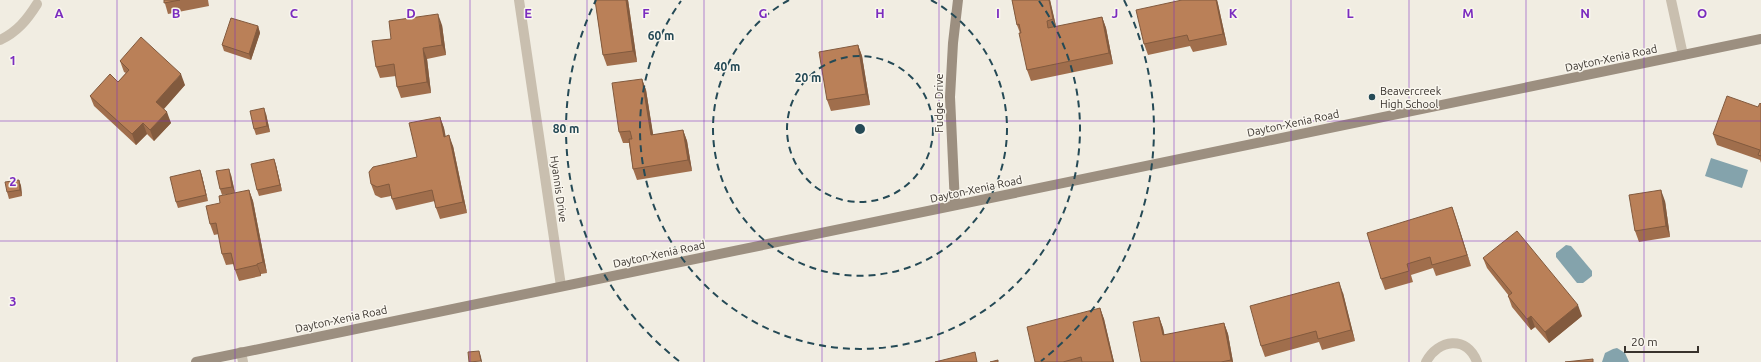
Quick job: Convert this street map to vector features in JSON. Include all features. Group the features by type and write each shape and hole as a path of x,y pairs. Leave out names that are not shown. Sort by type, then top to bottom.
{"main road":[{"name":"Fudge Drive","path":"955,205 950,96 953,43 958,0"},
{"name":"Dayton-Xenia Road","path":"196,362 242,357 561,286 1761,39"}],"street":[{"name":"Hyannis Drive","path":"519,0 561,286"},
{"path":"1671,0 1683,55"},
{"path":"0,40 20,27 30,16 37,4"},
{"path":"1426,362 1431,353 1440,346 1456,343 1470,351 1477,362"}],"water":[{"path":"1711,158 1748,170 1742,188 1705,176"},
{"path":"1566,245 1571,246 1592,271 1592,276 1583,283 1577,283 1556,257 1556,253"},
{"path":"1617,348 1625,353 1629,362 1602,362 1605,353"}],"building":[{"path":"164,0 180,0 164,3"},
{"path":"595,0 626,0 633,51 603,55"},
{"path":"1012,0 1049,0 1053,19 1047,21 1048,28 1102,17 1109,53 1027,70 1019,33 1021,33 1019,24 1017,25"},
{"path":"1182,0 1216,0 1223,34 1189,41 1187,35 1144,44 1136,10"},
{"path":"438,14 442,45 423,48 427,82 397,87 394,64 376,67 372,41 391,39 389,21"},
{"path":"231,18 258,26 249,54 222,45"},
{"path":"141,37 181,74 156,102 167,112 150,130 143,123 132,134 90,96 110,74 118,82 129,70 120,61"},
{"path":"858,45 866,94 827,100 819,52"},
{"path":"642,79 651,135 683,130 688,160 633,169 629,139 632,139 630,131 619,132 612,83"},
{"path":"1727,96 1758,107 1760,103 1761,104 1761,156 1758,155 1760,150 1713,134"},
{"path":"264,108 267,126 254,129 250,111"},
{"path":"440,117 444,137 449,135 463,202 436,208 432,190 392,199 389,184 377,187 371,184 369,172 373,167 417,157 409,123"},
{"path":"274,159 280,185 257,190 251,164"},
{"path":"229,169 232,187 220,189 216,171"},
{"path":"200,170 206,195 176,202 170,177"},
{"path":"19,180 20,190 7,192 5,182"},
{"path":"249,190 263,262 257,265 235,270 231,253 222,254 216,223 210,224 206,206 220,203 219,196"},
{"path":"1661,190 1666,226 1635,231 1629,195"},
{"path":"1452,207 1467,255 1432,265 1430,257 1407,264 1409,271 1381,279 1367,233"},
{"path":"1517,231 1578,305 1545,332 1531,316 1527,319 1508,296 1512,293 1483,258"},
{"path":"1339,282 1351,330 1318,339 1316,331 1261,346 1250,306"},
{"path":"1100,308 1113,362 1082,362 1081,357 1063,362 1035,362 1027,327"},
{"path":"1159,317 1163,335 1224,323 1231,360 1221,362 1141,362 1133,322"},
{"path":"479,351 481,361 469,362 468,352"},
{"path":"975,352 977,362 935,362"},
{"path":"1593,359 1593,362 1565,362"}],"place":[{"name":"Beavercreek High School","path":"1372,97"}]}
